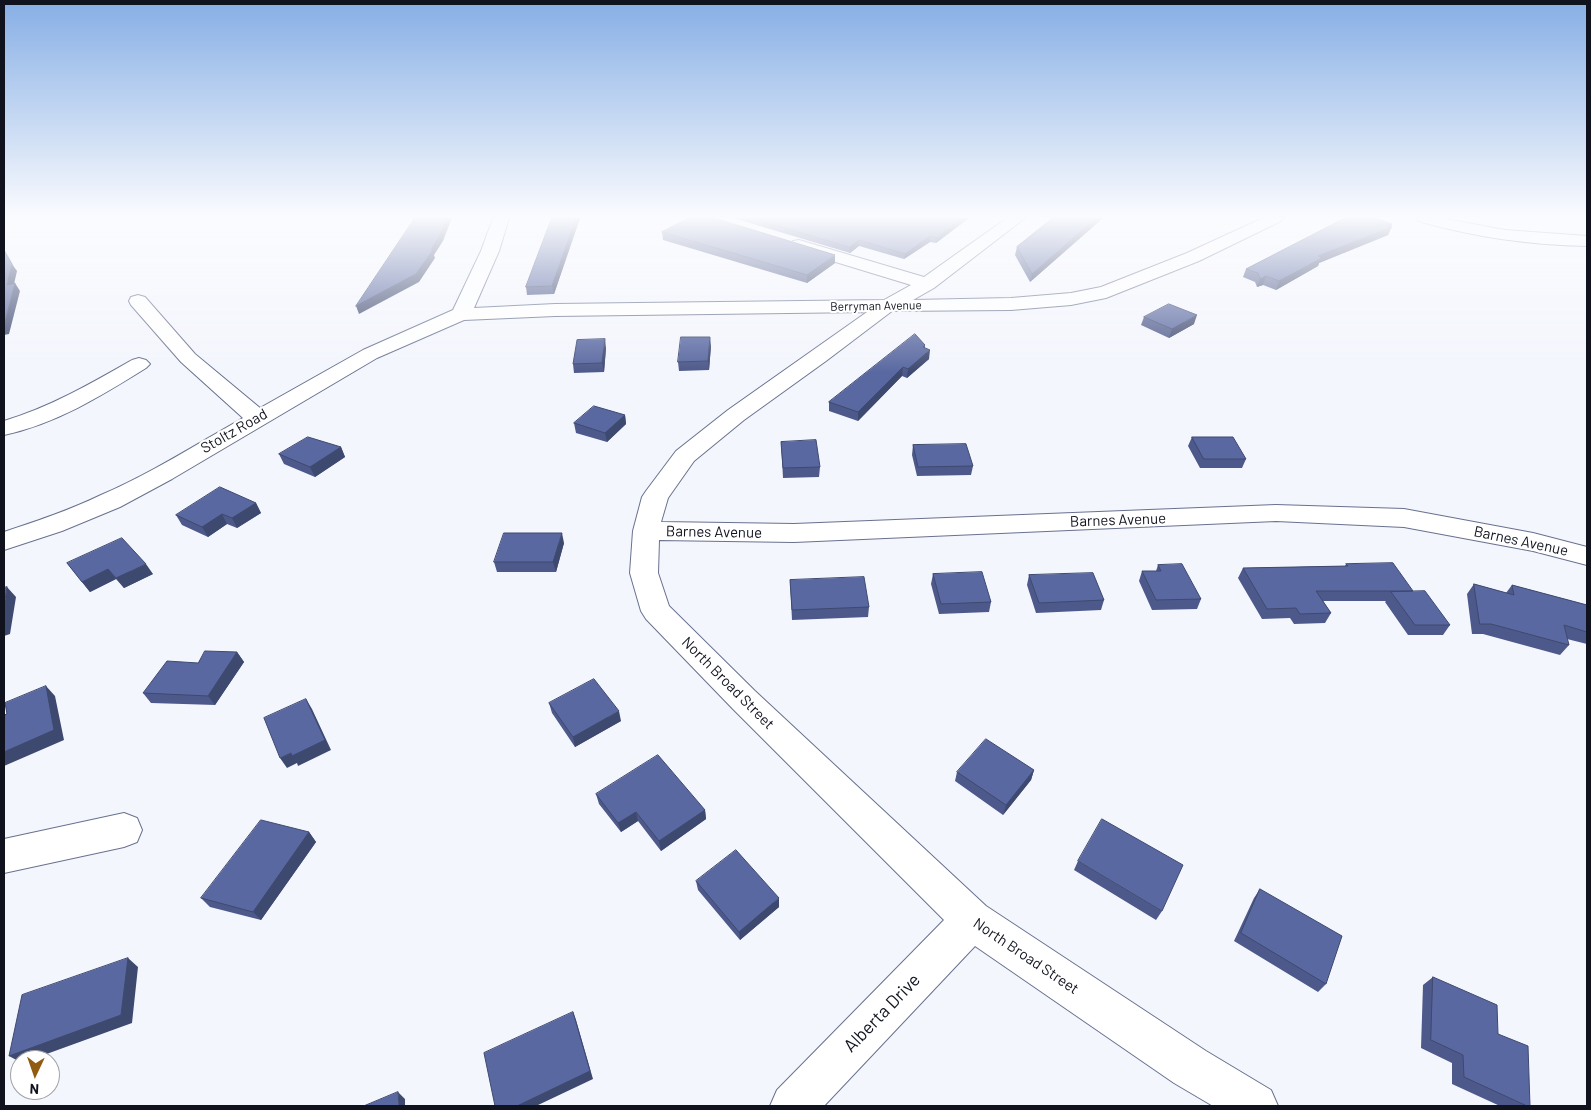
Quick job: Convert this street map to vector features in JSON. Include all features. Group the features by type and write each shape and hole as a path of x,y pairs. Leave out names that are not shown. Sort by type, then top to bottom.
{"street":[{"path":"461,314 481,270"},
{"path":"880,270 927,284"},
{"name":"North Broad Street","path":"946,270 927,284 886,306 736,415 685,456 655,497 646,531 644,573 656,611 744,700 972,920 1190,1067 1255,1106"},
{"name":"Berryman Avenue","path":"461,314 555,310 1044,302 1106,292 1161,270"},
{"path":"138,301 188,358 257,418"},
{"name":"Stoltz Road","path":"4,541 53,525 110,501 163,474 370,354 461,314"},
{"path":"4,428 50,413 84,397 139,364"},
{"name":"Barnes Avenue","path":"646,531 794,533 1276,513 1404,518 1533,542 1587,556"},
{"path":"4,856 124,830"},
{"name":"Alberta Drive","path":"793,1106 972,920"}],"building":[{"path":"4,270 11,270 7,285 15,283 4,326"},
{"path":"380,270 419,270 416,274 356,306"},
{"path":"532,270 558,270 552,286 526,287"},
{"path":"789,270 814,270 807,275"},
{"path":"1248,270 1300,270 1279,281 1266,276 1260,279 1258,273"},
{"path":"1169,304 1197,315 1172,329 1144,317"},
{"path":"915,334 925,345 923,347 930,350 908,369 903,367 858,412 829,402"},
{"path":"681,337 710,337 708,361 678,362"},
{"path":"605,339 602,363 573,364 577,340"},
{"path":"594,406 625,415 605,433 574,423"},
{"path":"308,437 341,447 310,467 279,454"},
{"path":"1192,437 1233,437 1246,459 1204,459"},
{"path":"816,440 820,467 783,468 781,442"},
{"path":"966,444 973,466 918,467 913,445"},
{"path":"220,487 256,503 232,518 222,514 202,527 176,515"},
{"path":"504,533 562,533 553,562 494,562"},
{"path":"122,538 146,564 116,578 108,569 82,582 67,563"},
{"path":"1393,563 1413,591 1316,591 1331,613 1300,614 1296,608 1267,609 1243,568 1348,566 1346,564"},
{"path":"1182,564 1201,599 1156,600 1142,571 1161,571 1158,565"},
{"path":"982,572 991,602 941,604 933,574"},
{"path":"1093,573 1104,600 1039,603 1029,575"},
{"path":"864,577 869,607 792,610 790,580"},
{"path":"1474,584 1514,595 1512,585 1587,605 1587,632 1564,625 1569,645 1491,624 1480,624"},
{"path":"7,587 4,607 4,588"},
{"path":"1425,591 1450,625 1415,625 1391,592"},
{"path":"205,651 237,652 208,696 143,693 167,661 198,663"},
{"path":"594,679 619,711 573,737 549,703"},
{"path":"46,686 54,730 4,752 4,715 7,714 5,703"},
{"path":"306,699 325,740 292,756 291,753 280,758 264,718"},
{"path":"986,739 1034,770 1006,805 957,772"},
{"path":"658,755 705,810 659,841 636,812 618,823 596,794"},
{"path":"1102,819 1183,865 1162,911 1078,861"},
{"path":"261,820 309,832 253,912 201,898"},
{"path":"736,850 779,898 739,932 696,881"},
{"path":"1260,889 1342,936 1326,984 1241,933"},
{"path":"128,958 121,1015 25,1050 10,1050 22,995"},
{"path":"1433,977 1497,1005 1498,1034 1528,1046 1530,1106 1464,1077 1463,1055 1431,1040"},
{"path":"573,1012 590,1071 517,1106 495,1106 484,1053"},
{"path":"398,1092 399,1106 364,1106"}]}
